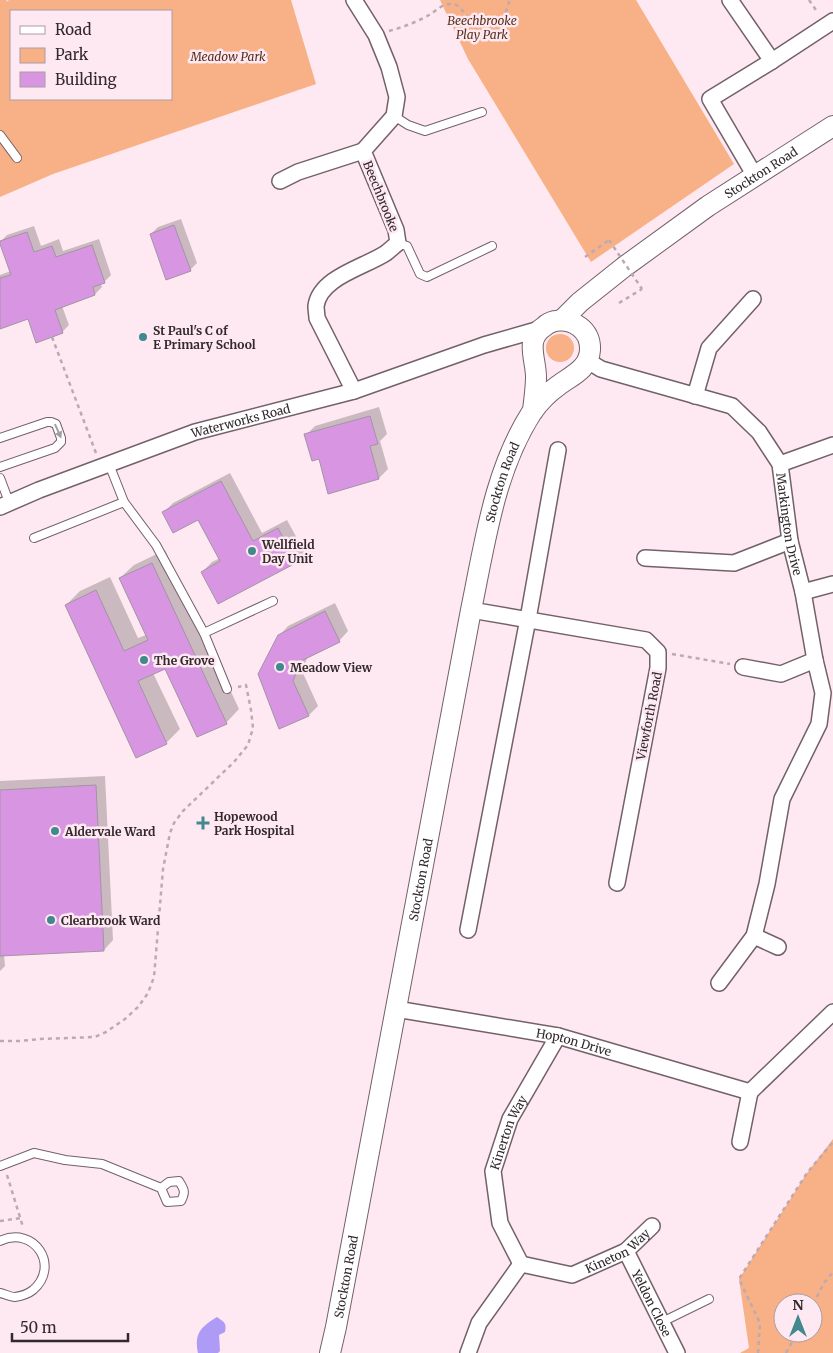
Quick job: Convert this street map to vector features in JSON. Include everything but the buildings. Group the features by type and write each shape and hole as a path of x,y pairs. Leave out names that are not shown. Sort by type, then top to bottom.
{"main road":[{"name":"Stockton Road","path":"532,411 535,395 532,345 540,329 550,322 562,320 593,291 708,206 833,126"},
{"path":"584,331 593,291"},
{"path":"562,320 571,321 584,331 589,341 588,361"},
{"path":"534,358 542,371 552,376 562,378 572,376"},
{"name":"Stockton Road","path":"330,1353 471,610 494,499 506,465 532,411 558,386 582,370 588,361"}],"street":[{"path":"354,0 376,35 389,68 397,97 394,116"},
{"path":"730,0 772,61"},
{"path":"755,176 710,99 831,27"},
{"name":"Beechbrooke","path":"354,391 317,318 316,306 326,286 385,254 398,243 396,230 363,151 394,116"},
{"path":"280,181 298,172 363,151"},
{"path":"695,396 709,348 753,299"},
{"name":"Waterworks Road","path":"4,505 195,432 354,391 484,345 540,329"},
{"name":"Waterworks Road","path":"484,345 501,344 517,347 534,358"},
{"name":"Markington Drive","path":"588,361 601,369 732,406 759,432 780,464 790,541 803,592 823,693 826,727 782,799 767,884 754,936 719,983"},
{"path":"780,464 833,445"},
{"path":"468,930 528,619 558,450"},
{"path":"645,558 734,563 790,541"},
{"path":"803,592 833,584"},
{"path":"471,610 646,640 658,652"},
{"name":"Viewforth Road","path":"617,883 658,668 658,652"},
{"path":"743,667 781,674 815,660"},
{"path":"754,936 778,947"},
{"name":"Hopton Drive","path":"396,1009 558,1036 750,1092"},
{"path":"740,1142 750,1092 833,1012"},
{"name":"Kinerton Way","path":"520,1264 500,1223 493,1171 510,1119 558,1036"},
{"name":"Kineton Way","path":"520,1264 572,1275 626,1250 652,1226"},
{"name":"Yeldon Close","path":"626,1250 677,1353"},
{"path":"468,1353 479,1323 520,1264"}],"lane":[{"path":"394,116 408,126 425,131 482,112"},
{"path":"0,136 17,158"},
{"path":"398,243 407,246 420,274 427,277 492,246"},
{"path":"0,438 47,422 56,424 61,438 61,442 55,448 0,467"},
{"path":"105,465 124,502 156,545 204,633 227,689"},
{"path":"0,478 4,505"},
{"path":"34,538 124,502"},
{"path":"204,633 273,601"},
{"path":"2,1165 34,1153 65,1160 102,1164 161,1188"},
{"path":"0,1241 8,1237 23,1237 36,1244 44,1256 45,1271 40,1284 28,1294 14,1297 0,1293"},
{"path":"662,1322 709,1299"}],"path":[{"path":"376,35 413,22 452,3 458,5 472,21 486,25 494,24 504,16 509,0"},
{"path":"586,257 609,240 642,289 619,303"},
{"path":"52,337 105,465"},
{"path":"658,652 743,667"},
{"path":"0,1041 95,1037 106,1032 124,1019 138,1007 148,993 154,977 157,959 157,935 164,869 170,833 174,822 234,762 248,745 253,728 246,685 227,689"},
{"path":"758,1353 760,1323 740,1279 807,1173 833,1142"},
{"path":"2,1165 24,1227 23,1237"},
{"path":"0,1221 20,1218"},
{"path":"819,1293 833,1272"}],"green space":[{"name":"Meadow Park","path":"0,0 7,0 6,2 9,0 291,0 316,84 53,174 0,197"},
{"name":"Beechbrooke Play Park","path":"440,0 636,0 734,164 591,262 468,59"},
{"path":"560,334 570,338 574,348 570,358 560,362 550,358 546,348 550,338"},
{"path":"833,1139 833,1353 740,1353 749,1348 739,1279 807,1173"}],"shaded area":[{"path":"217,1317 226,1327 225,1332 219,1335 220,1351 218,1353 198,1353 197,1340 200,1331"}],"place":[{"name":"St Paul's C of E Primary School","path":"143,337"},
{"name":"Wellfield Day Unit","path":"252,551"},
{"name":"The Grove","path":"144,660"},
{"name":"Meadow View","path":"280,667"},
{"name":"Hopewood Park Hospital","path":"203,823"},
{"name":"Aldervale Ward","path":"55,831"},
{"name":"Clearbrook Ward","path":"51,920"}]}
